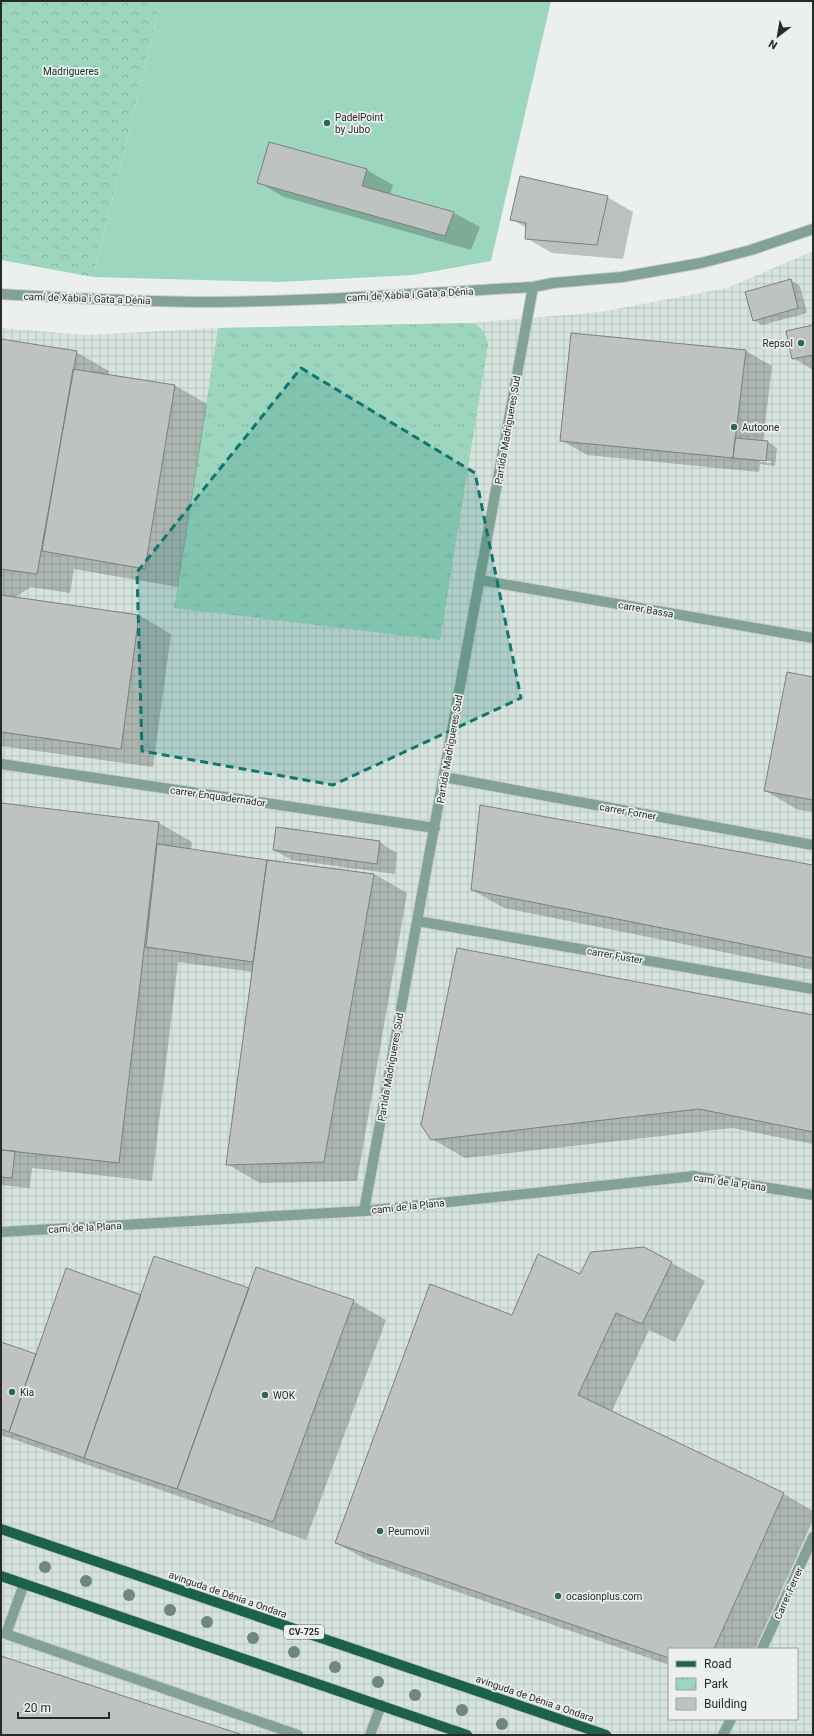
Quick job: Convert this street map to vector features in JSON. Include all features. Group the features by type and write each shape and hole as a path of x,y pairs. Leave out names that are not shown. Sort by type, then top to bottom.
{"main road":[{"name":"avinguda de Dénia a Ondara","path":"1,1529 606,1735"},
{"path":"1,1576 467,1735"}],"street":[{"name":"camí de Xàbia i Gata a Dénia","path":"1,294 92,300 213,302 327,299 534,287 553,283 622,277 701,263 751,250 813,229"},
{"name":"Partida Madrigueres Sud","path":"364,1211 534,287"},
{"name":"carrer Bassa","path":"480,580 813,638"},
{"name":"carrer Enquadernador","path":"1,764 434,828"},
{"name":"carrer Forner","path":"444,777 813,845"},
{"name":"carrer Fuster","path":"417,921 813,990"},
{"name":"camí de la Plana","path":"1,1232 364,1211 694,1176 813,1195"},
{"name":"Carrer Ferrer","path":"762,1648 813,1537"},
{"path":"24,1584 6,1634 298,1735"},
{"path":"370,1735 381,1705"},
{"path":"724,1735 731,1720"}],"highlighted area":[{"path":"301,368 475,473 521,698 333,785 142,751 137,572"}],"shaded area":[{"path":"813,251 813,1735 1,1735 1,328 86,335 218,328 468,323 600,312 727,288"}],"green space":[{"name":"Madrigueres","path":"1,1 161,1 93,277 1,260"},
{"name":"PadelPoint by Jubo","path":"161,1 551,1 491,261 413,275 279,282 93,277"},
{"path":"468,323 476,325 482,330 488,345 440,640 174,608 218,328"}],"building":[{"path":"269,142 367,169 362,186 454,212 445,236 257,183"},
{"path":"520,176 608,196 597,245 525,239 526,223 510,220"},
{"path":"791,279 798,308 753,321 745,292"},
{"name":"Repsol","path":"813,325 813,355 792,359 786,331"},
{"path":"571,333 746,350 733,458 560,441"},
{"path":"1,339 77,351 37,574 1,569"},
{"path":"73,369 175,385 145,569 42,551"},
{"path":"735,438 768,441 766,461 733,458"},
{"path":"1,595 139,615 121,749 1,732"},
{"path":"787,672 813,677 813,800 764,791"},
{"path":"1,803 159,822 119,1163 1,1150"},
{"path":"480,805 813,865 813,958 471,890"},
{"path":"276,827 380,841 377,864 273,850"},
{"path":"157,844 267,860 253,962 146,947"},
{"path":"267,860 374,874 324,1162 226,1165"},
{"path":"457,948 813,1015 813,1132 699,1109 431,1140 421,1125"},
{"path":"1,1150 15,1151 12,1178 1,1177"},
{"path":"644,1247 672,1262 642,1324 616,1313 578,1395 784,1493 714,1648 668,1648 668,1658 335,1543 430,1284 512,1315 538,1254 580,1274 591,1252"},
{"path":"154,1256 249,1288 177,1489 84,1458"},
{"name":"WOK","path":"256,1267 354,1300 273,1522 177,1489"},
{"path":"66,1268 141,1295 84,1458 9,1432"},
{"name":"Kia","path":"1,1342 36,1354 9,1432 1,1429"},
{"path":"1,1656 243,1735 1,1735"}],"place":[{"name":"PadelPoint by Jubo","path":"327,123"},
{"name":"Repsol","path":"801,343"},
{"name":"Autoone","path":"734,427"},
{"name":"Kia","path":"12,1392"},
{"name":"WOK","path":"265,1395"},
{"name":"Peumovil","path":"380,1531"},
{"name":"ocasionplus.com","path":"558,1596"}]}
